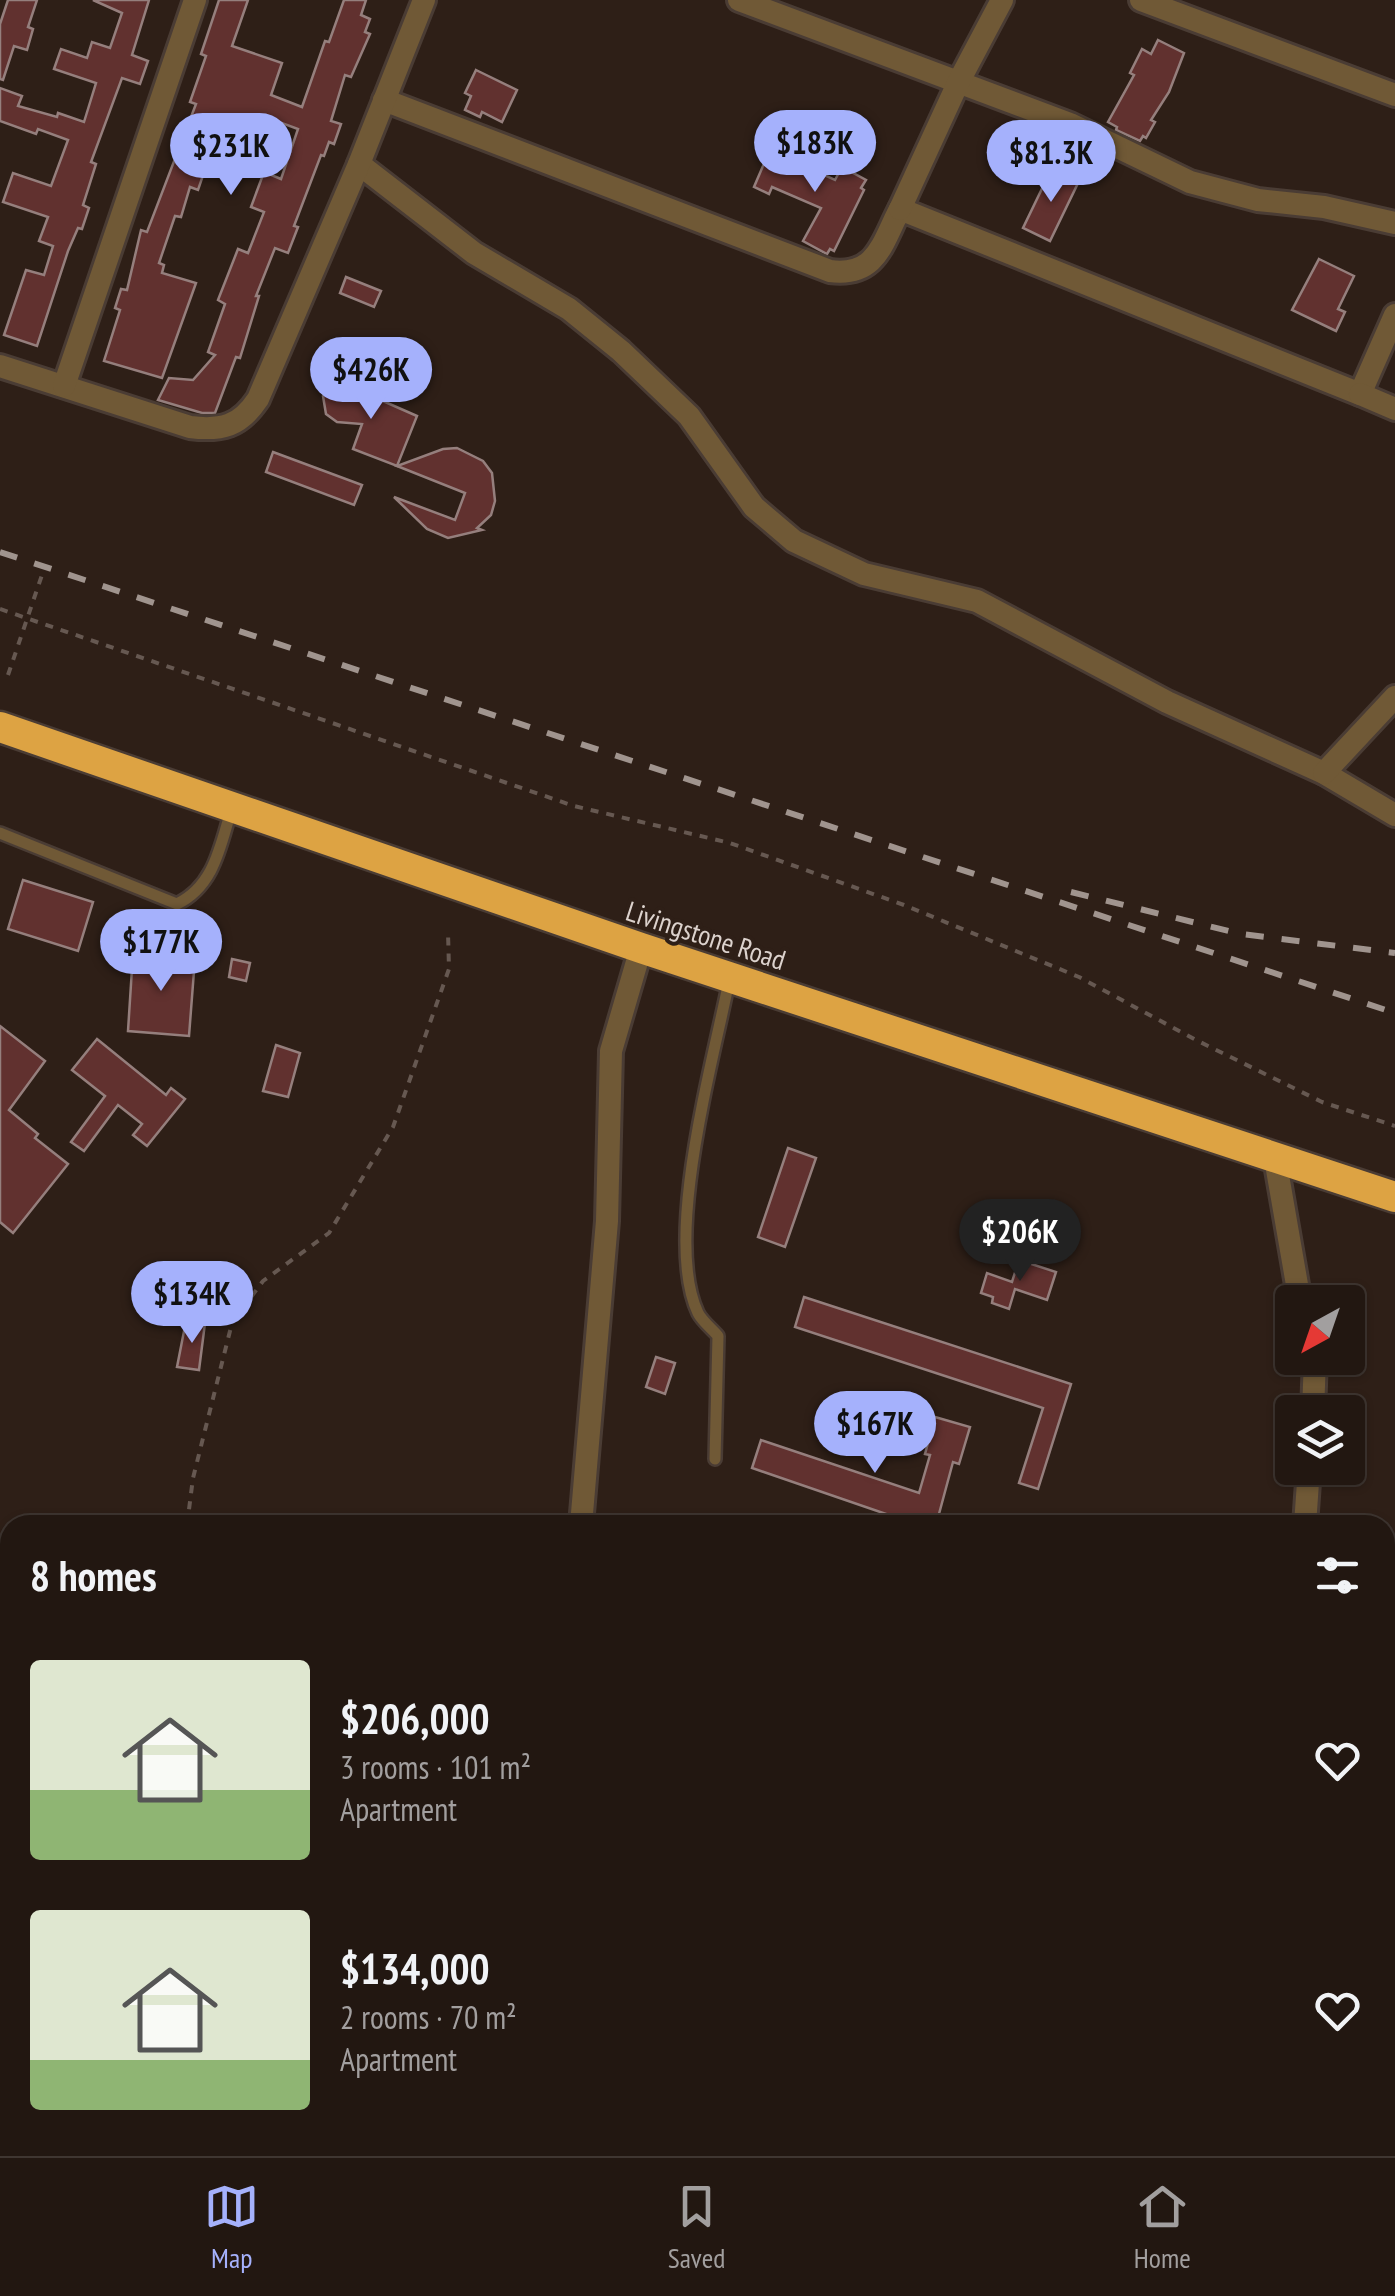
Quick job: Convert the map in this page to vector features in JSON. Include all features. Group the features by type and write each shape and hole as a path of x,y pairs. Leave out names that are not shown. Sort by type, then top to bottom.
{"highway":[{"name":"Livingstone Road","path":"0,726 641,948 1395,1197"}],"street":[{"path":"64,386 195,0"},
{"path":"0,366 190,427 211,430 240,422 258,399 360,164 424,0"},
{"path":"738,0 1070,124 1190,182 1395,224"},
{"path":"384,100 830,270 856,272 871,262 900,208 1002,0"},
{"path":"1140,0 1395,95"},
{"path":"360,164 474,253 569,309 621,351 689,416 754,506 794,541 875,578 977,601 1167,702 1324,773 1395,815"},
{"path":"900,208 1395,409"},
{"path":"1360,394 1395,315"},
{"path":"1324,773 1395,698"},
{"path":"582,1515 607,1221 610,1051 641,948"},
{"path":"1275,1158 1297,1285"},
{"path":"1306,1515 1308,1485"}],"lane":[{"path":"0,833 176,904 190,898 212,871 233,807"},
{"path":"714,1458 718,1336 698,1314 689,1278 686,1201 730,976"}],"path":[{"path":"8,674 45,566"},
{"path":"0,609 574,806 730,844 904,905 1079,976 1322,1102 1395,1126"},
{"path":"188,1515 193,1478 232,1323 263,1281 329,1233 393,1127 448,969 448,932"}],"building":[{"path":"8,0 37,0 28,27 33,29 27,50 14,46 3,80 0,24"},
{"path":"93,0 149,0 132,55 148,61 140,84 122,78 91,162 96,164 83,205 89,208 68,251 37,346 4,335 26,270 44,275 53,246 39,241 48,217 3,202 13,173 51,186 68,140 0,121 0,88 22,96 18,106 84,122 96,83 54,69 61,49 87,58 92,42 110,48 122,13"},
{"path":"219,0 248,0 232,46 282,63 271,95 302,107 344,0 366,0 361,15 370,19 365,32 370,34 351,77 345,75 331,121 341,124 334,144 329,142 324,156 321,155 288,253 275,248 256,296 240,358 236,357 215,413 202,413 158,400 169,378 193,380 215,355 208,352 225,304 218,300 238,249 248,253 264,212 251,207 264,172 281,179 298,129 263,116 250,153 223,144 219,152 212,149 198,190 190,187 159,263 164,265 162,273 196,283 162,378 104,361 120,310 115,308 121,289 127,290 141,230 147,232 196,104 190,102"},
{"path":"1158,40 1184,53 1169,92 1151,120 1155,122 1140,141 1108,122 1134,75 1130,73 1142,49 1151,54"},
{"path":"476,70 517,90 502,122 482,112 480,117 465,110 471,96 465,93"},
{"path":"772,145 786,151 784,157 835,180 842,167 866,180 834,251 830,249 827,254 803,241 821,208 772,187 769,194 754,187"},
{"path":"1052,168 1079,181 1050,241 1023,228"},
{"path":"1319,259 1354,276 1338,309 1345,312 1336,331 1292,310"},
{"path":"346,277 381,291 374,307 340,293"},
{"path":"342,383 417,416 397,466 353,449 362,424 337,422 326,414 323,396 330,386"},
{"path":"457,448 483,461 492,473 495,501 491,515 477,528 482,530 448,538 427,529 394,497 455,520 465,493 397,466 443,449"},
{"path":"273,452 362,485 354,505 266,472"},
{"path":"23,880 93,902 78,951 8,929"},
{"path":"133,953 195,958 189,1036 128,1031"},
{"path":"232,959 250,963 246,981 229,977"},
{"path":"0,1026 45,1061 9,1110 38,1134 35,1138 68,1164 13,1233 0,1222"},
{"path":"97,1039 166,1095 171,1088 185,1099 147,1146 133,1135 142,1124 118,1105 84,1151 71,1142 105,1096 72,1070"},
{"path":"276,1045 300,1053 288,1097 263,1091"},
{"path":"788,1148 816,1158 785,1247 758,1237"},
{"path":"1019,1260 1056,1272 1047,1300 1015,1289 1009,1309 992,1303 993,1297 981,1293 987,1273 1012,1282"},
{"path":"804,1297 1071,1384 1038,1489 1019,1483 1043,1408 795,1327"},
{"path":"186,1321 205,1323 199,1370 177,1367"},
{"path":"656,1357 675,1363 665,1394 646,1387"},
{"path":"935,1417 970,1427 959,1464 953,1462 939,1515 889,1515 752,1468 761,1440 919,1493 930,1455 925,1454"}],"railway":[{"path":"0,552 1395,1013"},
{"path":"1071,892 1241,934 1395,953"}]}
